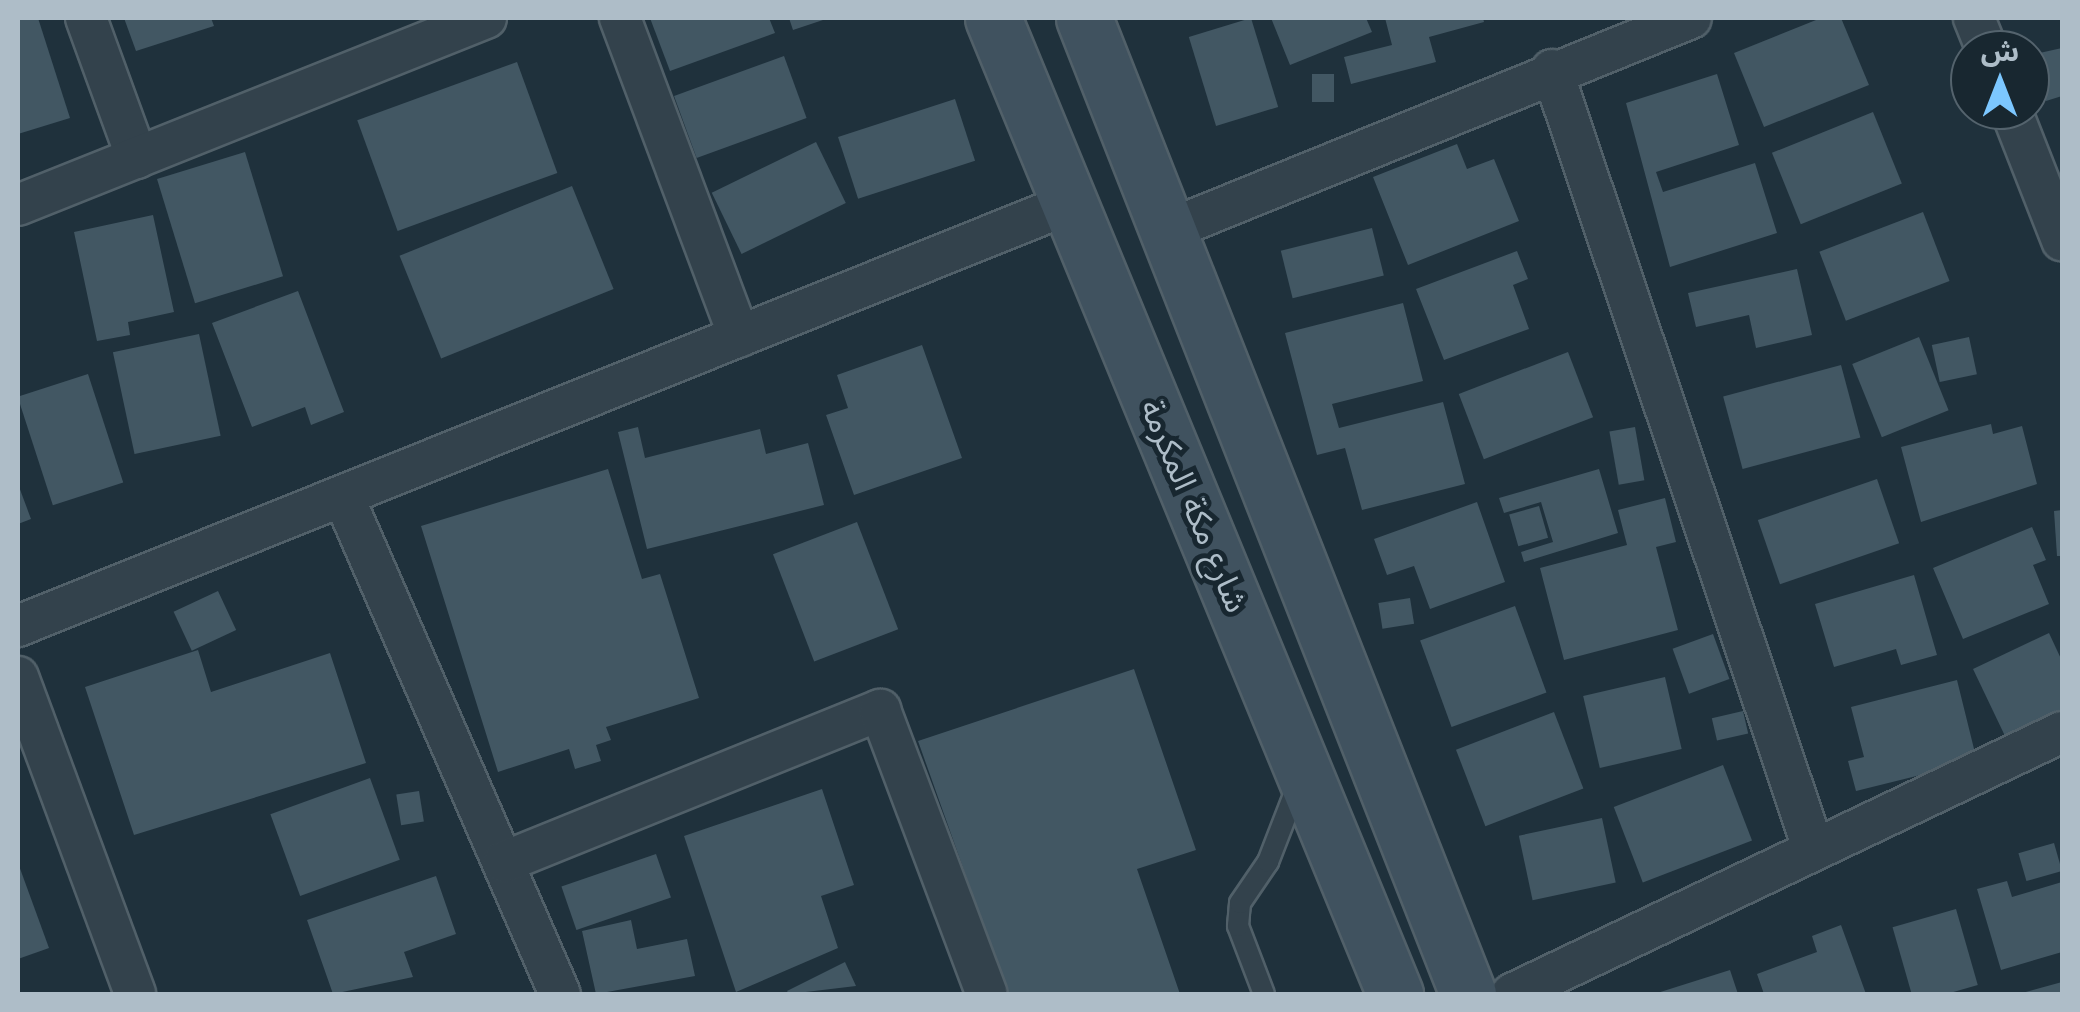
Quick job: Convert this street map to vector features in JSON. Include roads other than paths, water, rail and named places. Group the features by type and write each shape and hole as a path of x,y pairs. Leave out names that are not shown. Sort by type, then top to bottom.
{"main road":[{"name":"شارع مكة المكرمة","path":"993,18 1066,204 1305,766 1394,994"},
{"path":"1084,18 1468,994"}],"street":[{"path":"86,18 137,158"},
{"path":"18,205 486,18"},
{"path":"620,18 739,336"},
{"path":"1170,229 1552,70 1691,18"},
{"path":"1552,70 1812,846"},
{"path":"2019,130 2062,240"},
{"path":"18,626 1066,204"},
{"path":"342,496 560,994"},
{"path":"18,677 134,994"},
{"path":"504,862 880,710 987,994"},
{"path":"1512,994 1812,846 2062,732"}],"lane":[{"path":"1264,994 1238,926 1240,903 1268,862 1305,766"}]}
